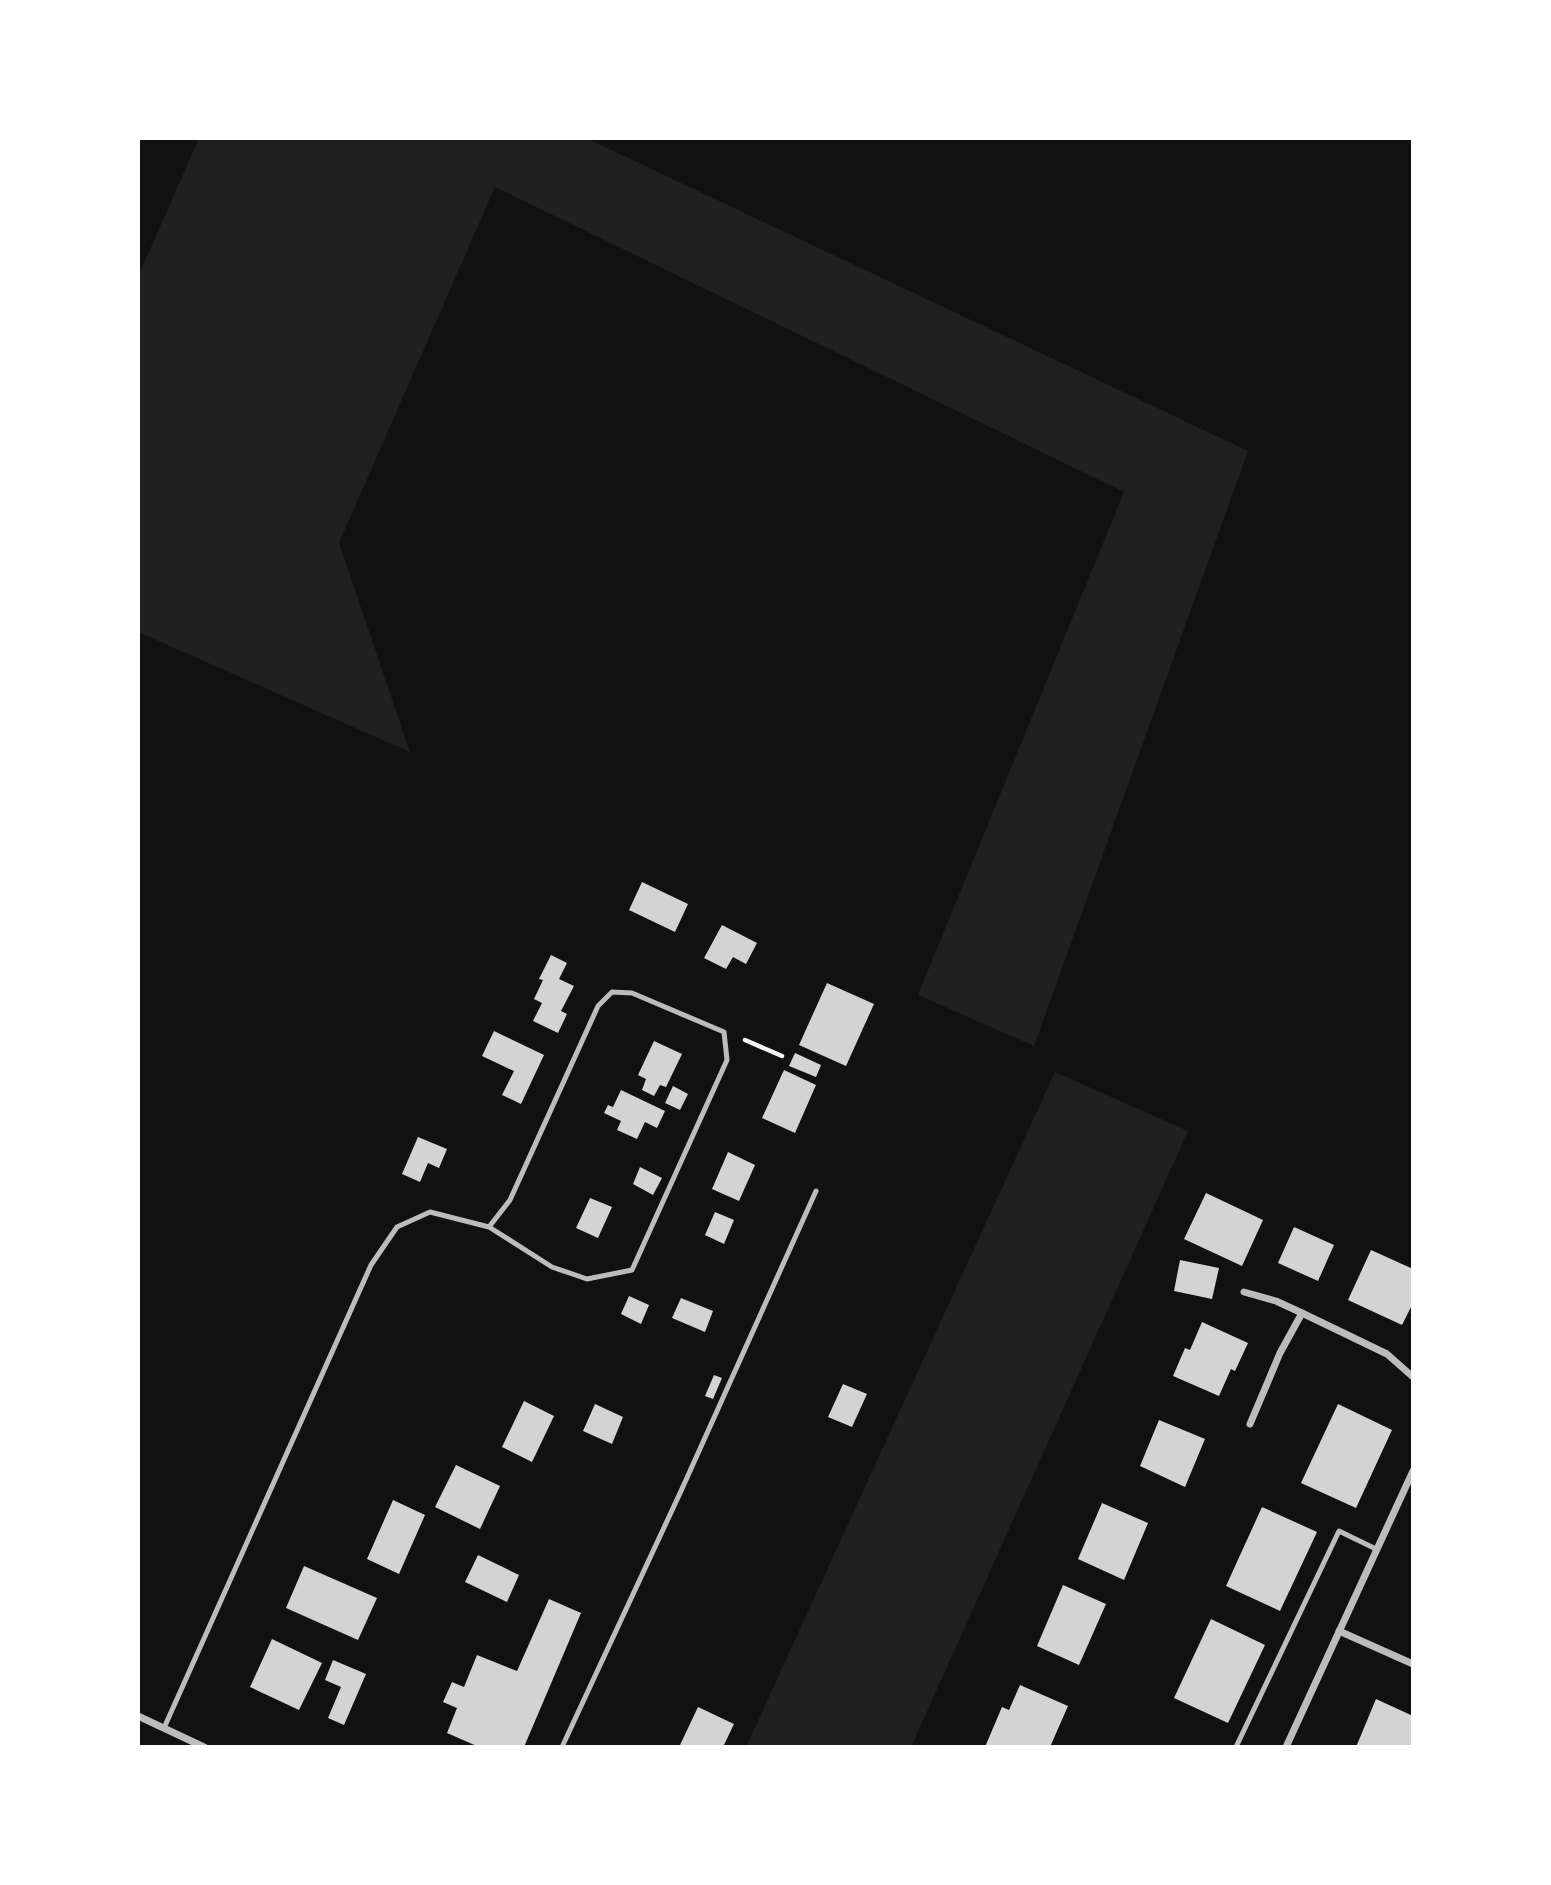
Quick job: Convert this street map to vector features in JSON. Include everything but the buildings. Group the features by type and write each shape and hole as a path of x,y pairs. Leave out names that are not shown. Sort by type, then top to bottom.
{"street":[{"path":"1244,1292 1276,1301 1387,1354 1413,1377"},
{"path":"1250,1424 1280,1353 1303,1313"},
{"path":"1286,1747 1413,1471"},
{"path":"1339,1631 1413,1664"},
{"path":"138,1716 204,1747"}],"lane":[{"path":"164,1728 371,1265 397,1227 430,1212 489,1227 552,1267 587,1279 632,1270 727,1060 724,1032 632,993 612,992 598,1006 510,1200 489,1227"},
{"path":"562,1747 816,1191"},
{"path":"1236,1747 1339,1531 1376,1549"}],"path":[{"path":"724,1032 782,1056"}],"shaded area":[{"path":"199,138 586,138 1248,451 1034,1046 918,995 1124,492 495,187 339,543 410,752 138,632 138,277"},
{"path":"1055,1072 1188,1131 911,1747 746,1747"}]}
